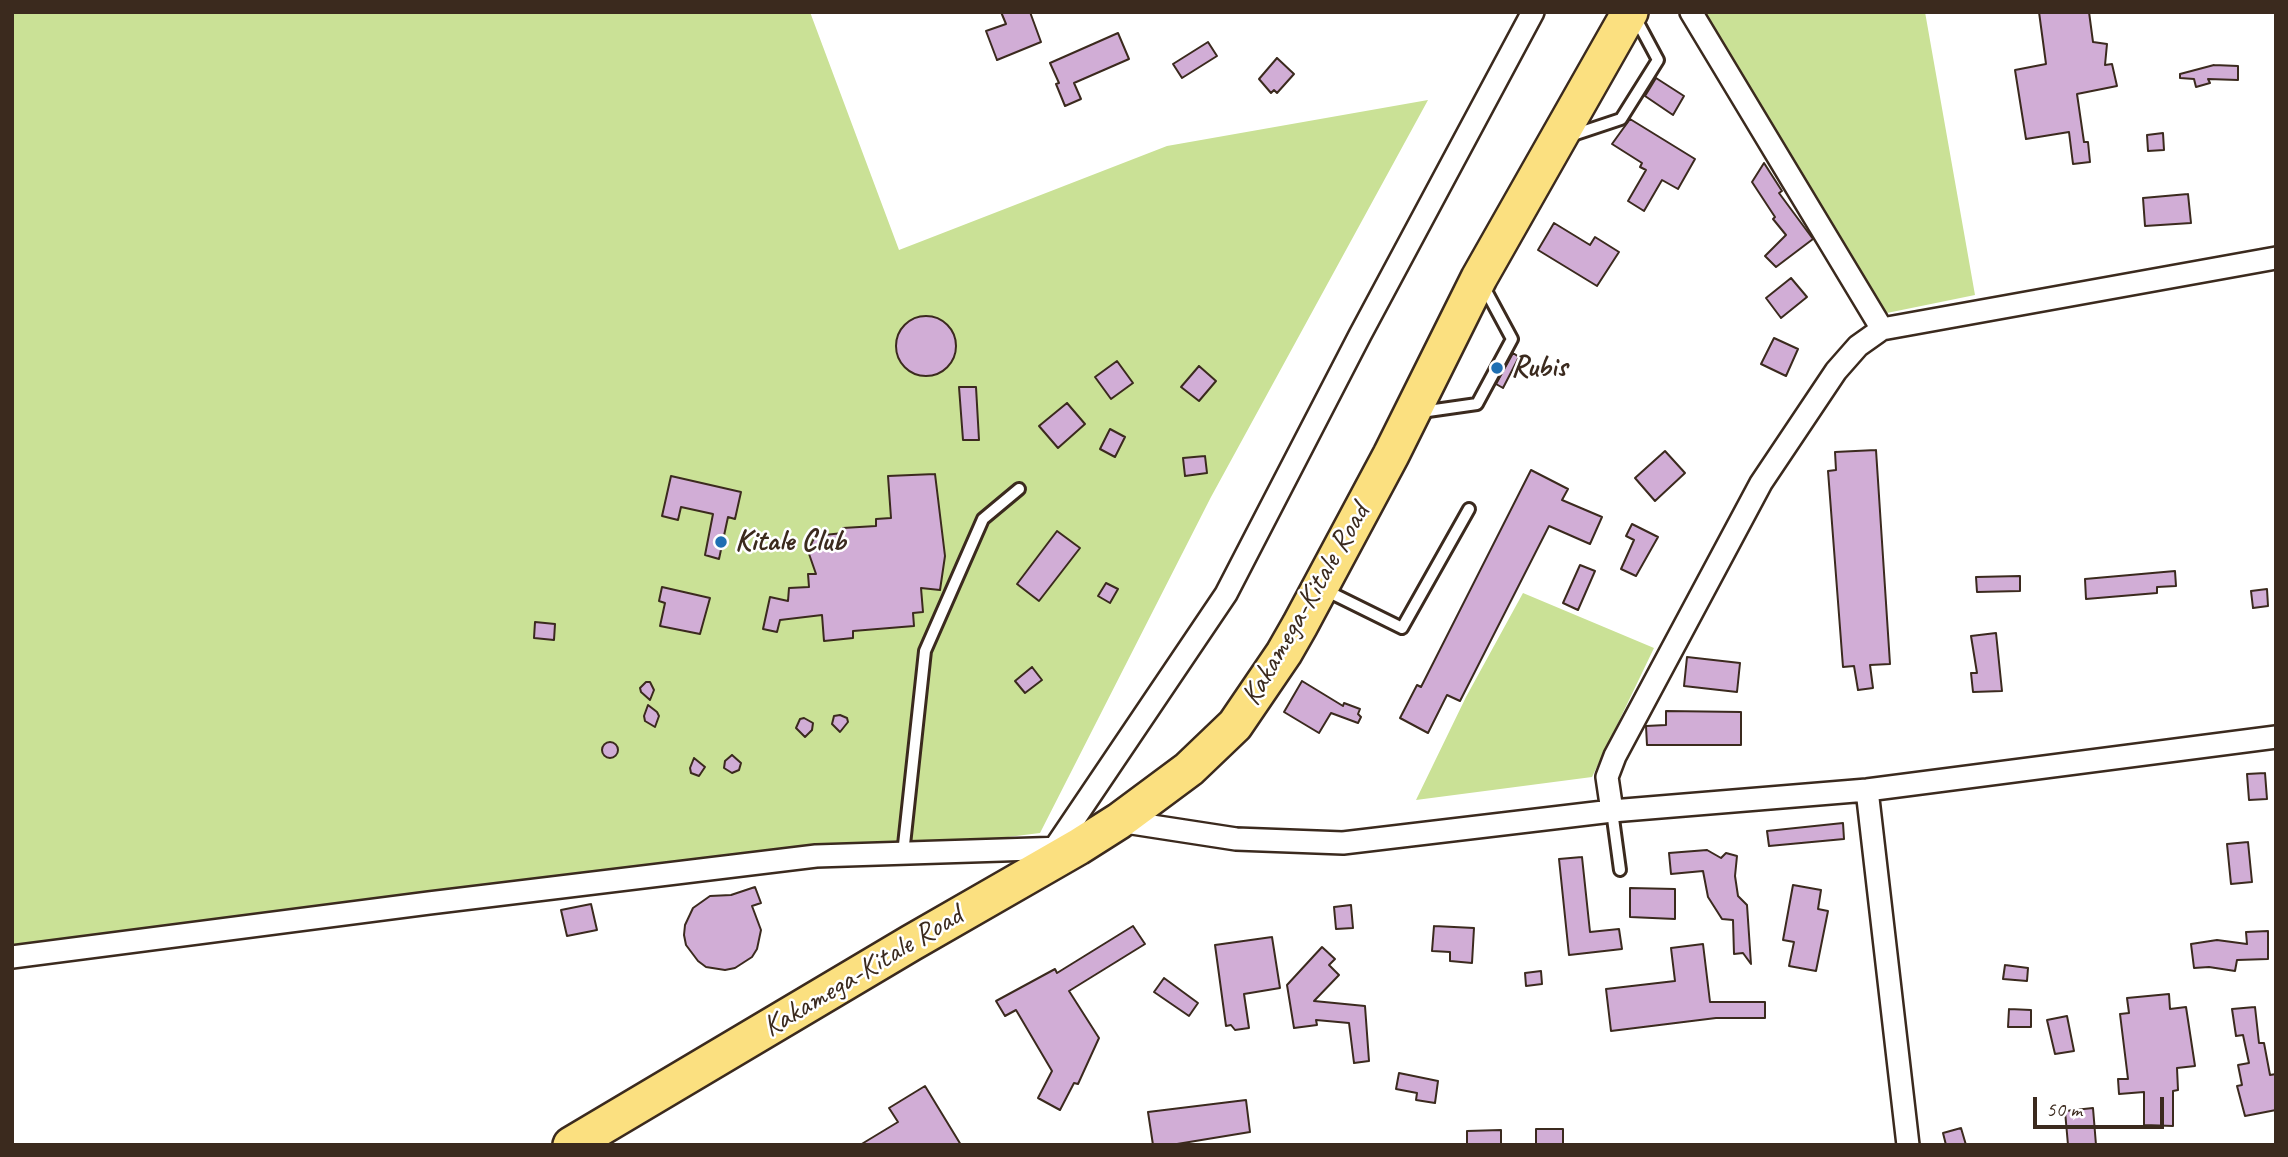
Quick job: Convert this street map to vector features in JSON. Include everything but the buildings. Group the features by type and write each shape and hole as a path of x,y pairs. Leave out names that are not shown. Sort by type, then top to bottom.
{"highway":[{"name":"Kakamega-Kitale Road","path":"571,1145 609,1134 1066,848 1119,821 1189,769 1235,725 1284,653 1411,414 1479,278 1632,12"}],"street":[{"path":"12,957 816,856 1066,848 1226,594 1360,335 1533,12"},
{"path":"1691,12 1882,329"},
{"path":"1612,811 1607,777 1615,756 1760,482 1836,371 1858,346 1882,329 2276,258"},
{"path":"1119,821 1236,839 1343,843 1612,811 1867,790 2276,737"},
{"path":"1867,790 1908,1145"}],"lane":[{"path":"1557,140 1621,119 1658,60 1632,12"},
{"path":"1411,414 1477,404 1512,339 1479,278"},
{"path":"903,854 925,651 983,519 1019,489"},
{"path":"1320,588 1402,628 1469,509"},
{"path":"1612,811 1620,870"}],"green space":[{"path":"12,12 810,12 899,250 1167,146 1428,100 1211,497 1040,833 102,950 12,964"},
{"path":"1705,12 1925,12 1975,295 1882,314"},
{"path":"1523,593 1654,648 1592,777 1416,800 1466,697"}],"place":[{"name":"Rubis","path":"1497,368"},
{"name":"Kitale Club","path":"721,542"}]}
